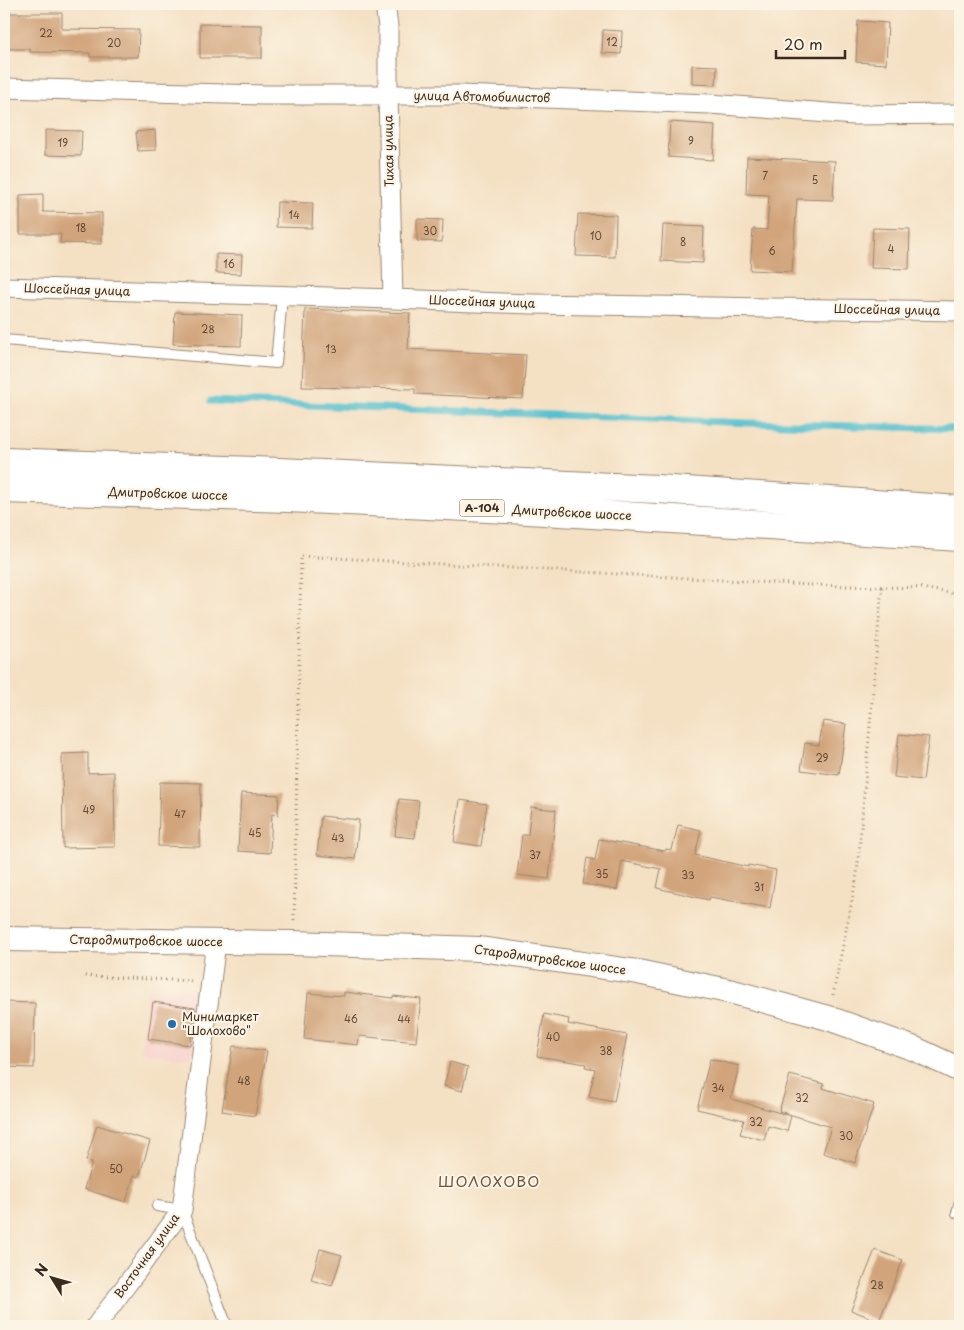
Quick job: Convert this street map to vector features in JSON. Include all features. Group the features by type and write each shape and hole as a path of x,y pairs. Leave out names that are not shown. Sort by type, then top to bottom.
{"highway":[{"name":"Дмитровское шоссе","path":"4,462 637,488 960,510"},
{"name":"Дмитровское шоссе","path":"4,489 298,499 960,537"}],"street":[{"name":"Тихая улица","path":"386,4 393,298"},
{"name":"улица Автомобилистов","path":"4,88 263,95 460,95 710,104 854,115 960,114"},
{"name":"Шоссейная улица","path":"4,288 282,297 393,298 533,304 960,311"},
{"name":"Стародмитровское шоссе","path":"4,939 293,943 480,949 638,972 733,992 828,1018 915,1049 960,1070"},
{"path":"182,1210 216,942"},
{"name":"Восточная улица","path":"96,1326 182,1210"}],"lane":[{"path":"4,340 276,363 282,297"},
{"path":"957,1213 960,1201"},
{"path":"158,1206 182,1210 227,1326"}],"path":[{"path":"293,943 300,556 801,584 922,588 960,595"},
{"path":"828,1018 857,875 882,586"},
{"path":"85,976 211,982"}],"shaded area":[{"path":"149,987 201,991 191,1058 141,1052"}],"building":[{"path":"4,13 62,13 62,29 139,30 138,57 90,57 90,53 30,52 30,49 4,49"},
{"path":"858,21 888,23 886,64 856,62"},
{"path":"200,24 262,25 262,58 200,58"},
{"path":"603,30 622,31 621,54 602,53"},
{"path":"692,65 717,66 716,85 692,84"},
{"path":"670,122 715,125 713,160 668,157"},
{"path":"45,130 82,131 81,156 45,155"},
{"path":"155,130 156,150 138,151 136,132"},
{"path":"747,157 835,161 833,200 797,199 792,272 750,270 753,229 767,230 769,195 746,194"},
{"path":"43,194 43,212 102,213 102,244 60,243 61,234 20,234 20,195"},
{"path":"277,202 313,203 312,228 276,227"},
{"path":"578,214 616,215 615,257 576,256"},
{"path":"417,219 443,220 442,242 417,241"},
{"path":"663,225 704,227 703,263 661,261"},
{"path":"873,228 910,229 909,269 871,268"},
{"path":"216,254 242,255 241,274 216,273"},
{"path":"305,309 410,313 408,349 526,355 523,399 415,394 415,389 302,387"},
{"path":"175,312 242,315 241,346 173,344"},
{"path":"823,721 846,724 839,775 801,770 805,743 819,745"},
{"path":"899,734 929,737 923,780 894,777"},
{"path":"88,753 88,773 114,772 115,847 63,848 62,754"},
{"path":"160,782 201,783 200,847 158,846"},
{"path":"241,793 279,795 278,815 272,814 270,853 238,851"},
{"path":"399,799 419,801 415,838 395,836"},
{"path":"460,800 487,804 481,846 454,842"},
{"path":"531,807 556,810 549,879 517,875 522,835 528,835"},
{"path":"321,816 359,820 355,859 317,855"},
{"path":"678,825 701,830 695,855 748,867 748,865 776,870 770,908 710,897 709,900 657,888 661,869 622,861 617,890 583,884 587,858 595,860 599,839 665,851 666,849 672,850"},
{"path":"344,992 393,998 393,996 421,999 416,1042 359,1036 358,1045 304,1039 308,993 344,996"},
{"path":"5,1002 35,1003 34,1068 4,1067"},
{"name":"Минимаркет \"Шолохово\"","path":"153,1002 195,1008 190,1045 148,1039"},
{"path":"544,1014 569,1019 568,1024 627,1035 614,1102 589,1097 595,1069 585,1067 586,1064 537,1056"},
{"path":"233,1046 267,1051 255,1116 222,1111"},
{"path":"710,1059 739,1066 731,1099 791,1116 787,1131 768,1126 764,1140 740,1134 744,1120 697,1109"},
{"path":"450,1062 468,1067 462,1091 444,1086"},
{"path":"790,1075 824,1084 823,1088 874,1104 855,1163 823,1153 831,1127 779,1111"},
{"path":"97,1125 150,1141 139,1177 134,1175 126,1202 84,1189 92,1162 86,1161"},
{"path":"320,1249 342,1255 332,1286 311,1280"},
{"path":"875,1250 903,1260 879,1321 851,1310"}],"waterway":[{"path":"211,401 750,423 960,429"}],"place":[{"name":"Минимаркет \"Шолохово\"","path":"172,1024"}],"district":[{"name":"ШОЛОХОВО","path":"489,1182"}]}
